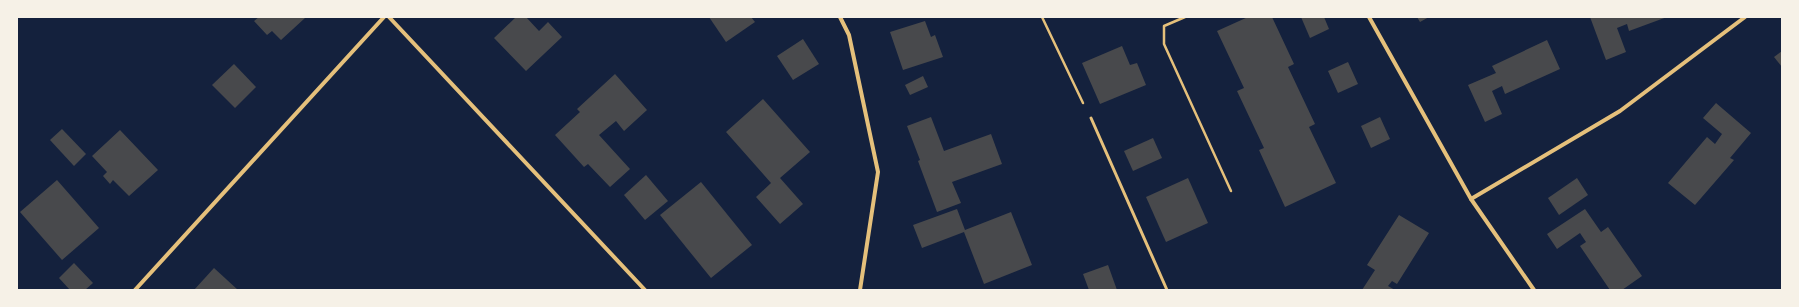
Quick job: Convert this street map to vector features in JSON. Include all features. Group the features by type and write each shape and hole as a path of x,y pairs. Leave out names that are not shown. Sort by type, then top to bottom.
{"street":[{"path":"135,290 384,17"},
{"path":"389,17 645,290"},
{"path":"840,17 849,35 878,172 860,290"},
{"path":"1369,17 1471,199 1534,290"},
{"path":"1471,199 1620,111 1745,17"}],"lane":[{"path":"1091,118 1167,290"}],"path":[{"path":"1042,17 1091,118"},
{"path":"1185,17 1164,26 1164,44 1232,191"}],"building":[{"path":"259,17 305,18 281,40 272,31 267,35 254,21"},
{"path":"516,17 526,17 539,31 548,22 562,37 526,71 494,38"},
{"path":"709,17 751,17 755,22 726,42"},
{"path":"1248,17 1272,17 1294,64 1288,67 1315,124 1309,127 1336,183 1285,207 1259,150 1264,148 1237,91 1244,88 1217,31"},
{"path":"1301,17 1324,17 1329,29 1310,38"},
{"path":"1417,17 1429,17 1420,22"},
{"path":"1590,17 1667,17 1629,31 1627,24 1617,28 1626,52 1606,60"},
{"path":"925,21 931,37 935,35 943,57 903,70 890,32"},
{"path":"803,39 819,64 793,80 777,56"},
{"path":"1547,40 1560,69 1505,94 1502,86 1492,91 1502,114 1485,122 1468,85 1496,73 1492,66"},
{"path":"1122,46 1130,65 1137,63 1146,85 1100,104 1082,63"},
{"path":"1782,51 1782,67 1774,57"},
{"path":"1348,62 1358,84 1338,93 1328,71"},
{"path":"234,64 256,87 235,108 212,85"},
{"path":"615,74 647,110 624,131 616,121 599,135 630,169 610,187 588,164 584,167 555,135 580,112 577,109"},
{"path":"923,76 928,87 910,95 905,85"},
{"path":"763,99 810,152 780,178 803,204 780,224 756,197 771,183 726,132"},
{"path":"1716,103 1751,133 1730,158 1734,160 1695,205 1668,183 1707,137 1715,144 1722,134 1703,118"},
{"path":"931,117 944,151 991,134 1002,164 952,182 961,203 937,212 907,126"},
{"path":"1380,117 1390,139 1371,148 1361,126"},
{"path":"62,129 86,154 74,166 50,140"},
{"path":"120,130 158,170 129,196 113,180 110,184 103,176 107,172 92,156"},
{"path":"1153,138 1162,158 1133,171 1124,151"},
{"path":"646,175 668,201 645,220 624,195"},
{"path":"1188,178 1208,223 1166,242 1146,197"},
{"path":"1577,178 1588,195 1559,215 1548,198"},
{"path":"57,180 99,228 62,260 20,212"},
{"path":"701,182 752,245 711,278 660,215"},
{"path":"957,209 965,230 1011,212 1032,265 984,284 964,232 922,248 913,225"},
{"path":"1585,209 1601,232 1608,227 1642,276 1622,290 1610,290 1580,246 1586,242 1580,233 1557,249 1547,234"},
{"path":"1399,215 1429,233 1397,284 1392,281 1388,286 1395,290 1362,290 1375,270 1367,265"},
{"path":"74,263 93,283 85,290 70,290 59,278"},
{"path":"1108,265 1117,290 1089,290 1083,274"},
{"path":"214,268 238,290 194,290"}]}
